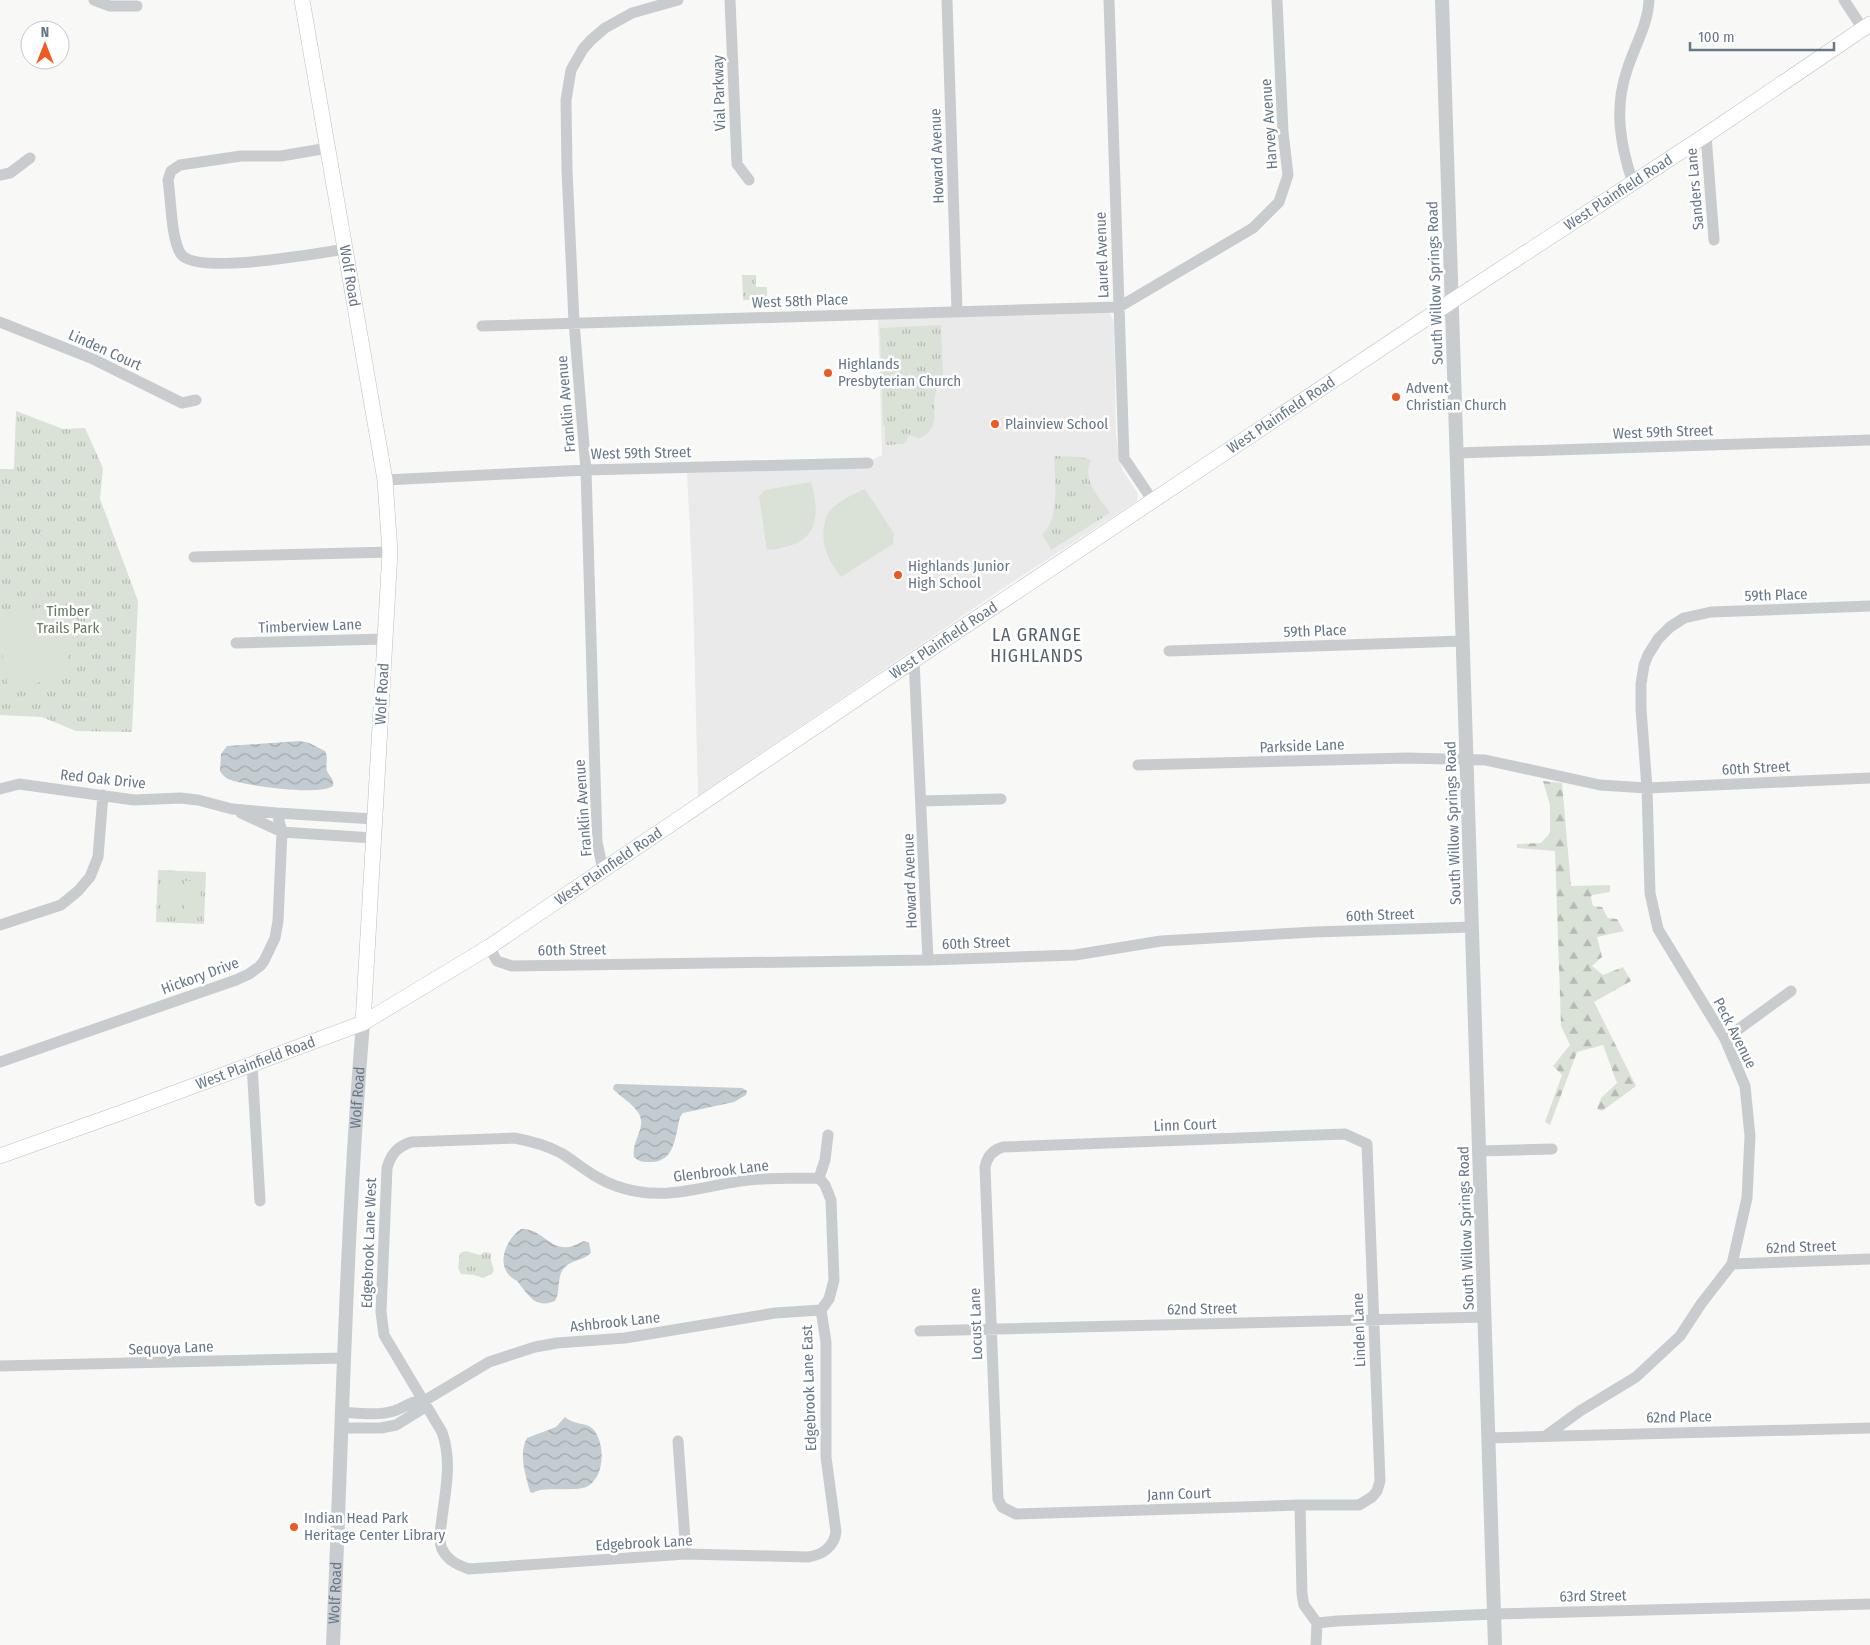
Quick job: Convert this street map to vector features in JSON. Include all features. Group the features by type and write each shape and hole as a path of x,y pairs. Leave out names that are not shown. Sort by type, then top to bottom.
{"main road":[{"name":"Wolf Road","path":"302,0 385,480 390,552 362,1023"},
{"name":"West Plainfield Road","path":"0,1156 362,1023 489,946 914,660 1706,135 1866,26"}],"street":[{"path":"94,0 110,6 137,6"},
{"name":"Franklin Avenue","path":"603,870 597,842 586,470 574,322 565,112 571,70 583,49 591,40 618,19 644,9 678,0"},
{"name":"Vial Parkway","path":"730,0 738,164 749,180"},
{"name":"Howard Avenue","path":"947,0 957,311"},
{"name":"Laurel Avenue","path":"1110,0 1124,458 1153,501"},
{"name":"Harvey Avenue","path":"1119,307 1253,228 1279,202 1288,175 1283,132 1277,0"},
{"name":"South Willow Springs Road","path":"1442,0 1496,1645"},
{"path":"1633,183 1624,155 1619,121 1620,97 1626,70 1646,21 1649,0"},
{"path":"1844,0 1866,26"},
{"name":"Sanders Lane","path":"1706,135 1714,240"},
{"path":"328,148 281,156 232,157 180,165 171,171 168,180 176,246 183,257 192,262 249,264 346,249"},
{"path":"0,175 10,173 30,158"},
{"name":"West 58th Place","path":"482,326 1119,307"},
{"name":"Linden Court","path":"0,322 93,359 182,403 196,400"},
{"name":"West 59th Street","path":"1457,453 1870,440"},
{"name":"West 59th Street","path":"385,480 586,470 868,462"},
{"path":"194,557 390,552"},
{"name":"59th Place","path":"1684,618 1711,612 1870,606"},
{"name":"Peck Avenue","path":"1547,1435 1580,1411 1636,1377 1680,1336 1701,1304 1732,1264 1747,1198 1750,1136 1745,1086 1725,1040 1658,929 1650,892 1641,684 1644,665 1658,639 1670,627 1684,618"},
{"name":"Timberview Lane","path":"236,643 385,639"},
{"name":"59th Place","path":"1169,652 1463,641"},
{"name":"Howard Avenue","path":"914,660 928,960"},
{"name":"Parkside Lane","path":"1138,765 1407,758 1467,760"},
{"name":"60th Street","path":"1467,760 1485,760 1600,785 1647,788 1870,778"},
{"name":"Red Oak Drive","path":"0,789 19,784 134,800 180,798 198,800 232,809 374,819"},
{"path":"0,925 61,904 78,891 90,877 98,857 103,795"},
{"path":"921,801 1002,799"},
{"name":"Red Oak Drive","path":"232,809 282,832 373,838"},
{"name":"Hickory Drive","path":"0,1062 236,980 260,966 271,947 277,930 282,832 277,813"},
{"name":"60th Street","path":"489,946 498,961 512,966 928,960 1075,955 1161,941 1314,932 1472,927"},
{"path":"1725,1040 1792,991"},
{"name":"Wolf Road","path":"333,1645 341,1412 354,1141 362,1023"},
{"path":"252,1064 260,1201"},
{"name":"Linn Court","path":"1003,1147 1345,1134 1367,1144"},
{"path":"819,1178 825,1160 828,1135"},
{"name":"Glenbrook Lane","path":"400,1146 416,1142 514,1138 537,1142 553,1149 593,1175 615,1186 644,1193 681,1193 741,1181 819,1178"},
{"name":"Linden Lane","path":"1359,1505 1372,1497 1377,1491 1380,1481 1367,1144"},
{"name":"Edgebrook Lane West","path":"400,1146 391,1156 387,1168 380,1312 384,1335 442,1432 448,1452 440,1536 442,1550 453,1564"},
{"name":"Locust Lane","path":"1002,1507 998,1499 985,1168 986,1160 993,1152 1003,1147"},
{"path":"1480,1151 1552,1149"},
{"name":"Edgebrook Lane East","path":"819,1178 831,1200 834,1280 830,1299 821,1310 826,1342 826,1457 836,1532 832,1543"},
{"name":"62nd Street","path":"1732,1264 1870,1259"},
{"name":"Ashbrook Lane","path":"341,1412 372,1414 394,1411 413,1401 424,1401 489,1362 535,1347 557,1343 625,1338 775,1313 821,1310"},
{"name":"62nd Street","path":"920,1331 1485,1317"},
{"name":"Sequoya Lane","path":"0,1366 344,1358"},
{"name":"Ashbrook Lane","path":"341,1428 381,1428 396,1425 422,1409 424,1401"},
{"name":"62nd Place","path":"1489,1438 1870,1428"},
{"path":"678,1441 686,1554"},
{"path":"1300,1505 1302,1594 1304,1605 1317,1623 1316,1645"},
{"name":"Jann Court","path":"1002,1507 1016,1514 1300,1505 1359,1505"},
{"name":"Edgebrook Lane","path":"453,1564 469,1569 686,1554 808,1557 822,1553 832,1543"},
{"name":"63rd Street","path":"1317,1623 1494,1614 1870,1604"}],"shaded area":[{"path":"1109,311 1114,323 1116,435 1122,469 1138,494 1137,501 1008,585 698,796 693,592 687,472 857,467 882,455 878,317"}],"green space":[{"path":"742,275 756,275 756,287 767,287 767,300 743,300"},
{"path":"941,325 942,381 936,391 934,418 931,429 926,435 918,439 915,436 908,436 903,444 885,445 880,328"},
{"name":"Timber Trails Park","path":"16,411 63,429 85,428 103,468 100,499 138,601 132,732 76,731 42,717 0,715 0,469 14,469"},
{"path":"1054,456 1081,457 1091,460 1088,467 1090,481 1110,513 1051,550 1042,534 1052,520 1054,509"},
{"path":"811,482 816,510 811,531 795,544 767,550 759,496 765,490"},
{"path":"865,489 894,534 893,544 841,577 825,547 823,534 826,518 830,510 839,503"},
{"path":"74,604 75,623 73,639 70,653 63,665 54,674 42,681 27,687 8,690 0,639 0,615 2,612"},
{"path":"1543,781 1562,783 1571,886 1610,885 1610,892 1592,895 1593,906 1602,907 1608,918 1617,919 1624,931 1597,937 1602,957 1592,966 1603,975 1623,967 1631,981 1594,1002 1636,1086 1602,1111 1597,1109 1601,1098 1617,1083 1603,1045 1577,1052 1550,1125 1545,1122 1562,1075 1553,1066 1570,1045 1561,1026 1555,851 1517,848 1517,844 1541,843 1550,833 1550,805"},
{"path":"158,870 206,872 204,924 156,922"},
{"path":"164,880 180,881 179,915 163,914"},
{"path":"185,881 201,882 200,916 184,915"},
{"path":"466,1251 480,1255 484,1252 491,1253 494,1270 492,1274 483,1278 461,1274 458,1268 460,1253"}],"water":[{"path":"300,741 325,751 327,771 333,786 313,790 265,787 228,779 220,771 221,754 227,746"},
{"path":"614,1085 742,1088 747,1091 746,1095 734,1102 683,1113 680,1117 675,1141 669,1154 664,1159 646,1162 634,1157 635,1145 641,1128 640,1117 632,1105 613,1089"},
{"path":"521,1229 535,1232 562,1247 571,1247 584,1241 589,1243 591,1253 574,1261 562,1271 555,1301 548,1303 537,1302 509,1275 505,1268 504,1256 508,1243"},
{"path":"565,1417 568,1420 587,1425 597,1435 602,1451 602,1460 597,1477 586,1487 530,1492 523,1458 524,1444 527,1438 556,1427"}],"place":[{"name":"Highlands Presbyterian Church","path":"828,373"},
{"name":"Advent Christian Church","path":"1396,397"},
{"name":"Plainview School","path":"995,424"},
{"name":"Highlands Junior High School","path":"898,575"},
{"name":"Indian Head Park Heritage Center Library","path":"294,1527"}],"district":[{"name":"LA GRANGE HIGHLANDS","path":"1037,645"}]}
